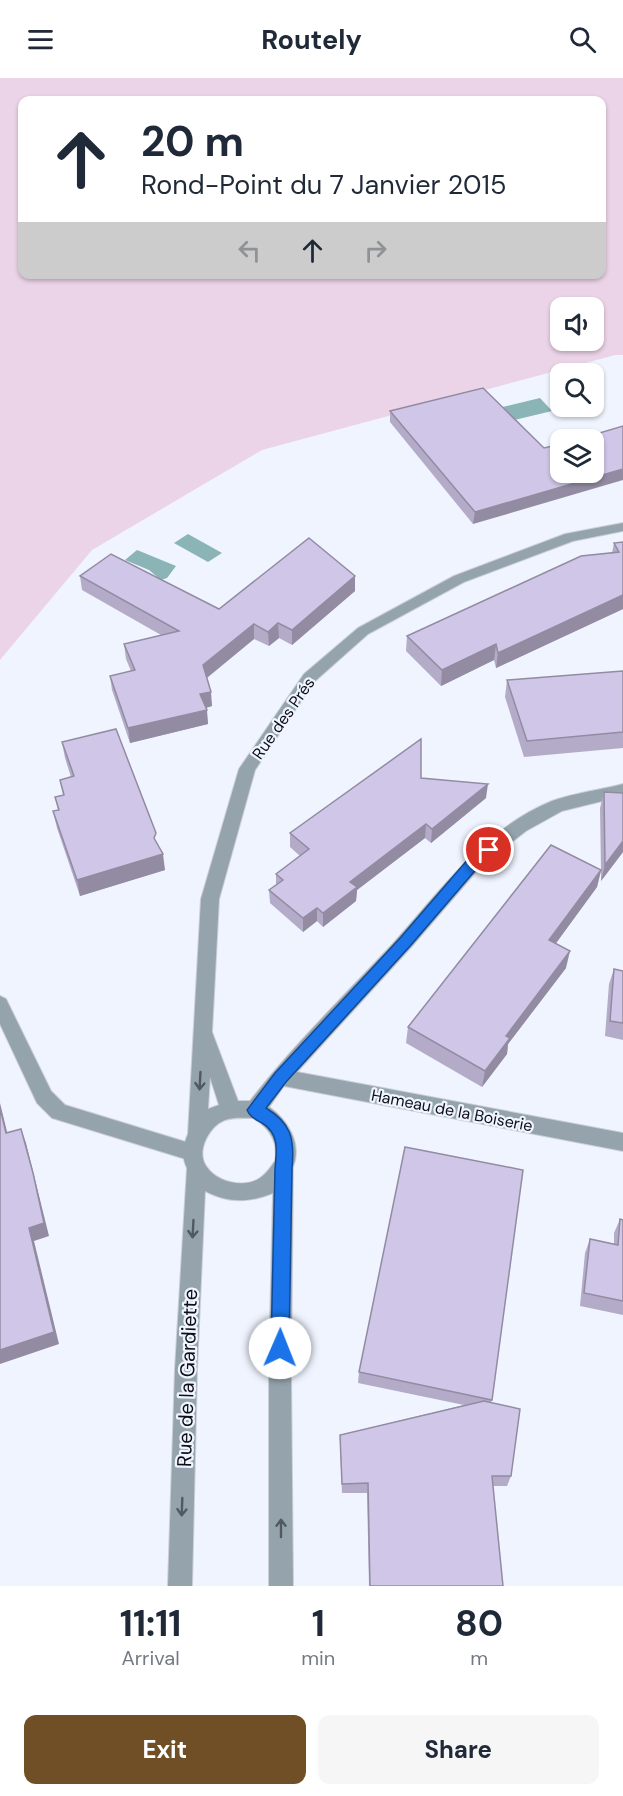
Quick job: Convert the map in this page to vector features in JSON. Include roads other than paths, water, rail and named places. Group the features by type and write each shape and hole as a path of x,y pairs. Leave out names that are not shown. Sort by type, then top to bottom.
{"street":[{"name":"Rue des Prés","path":"197,1133 210,898 247,769 309,678 363,631 459,579 570,537 623,527"},
{"path":"255,1110 280,1077 406,941 474,862 520,827 557,806 623,790"},
{"path":"0,1004 44,1096 59,1112 194,1161 213,1188 240,1195 266,1187 284,1168"},
{"name":"Rue des Prés","path":"203,1029 231,1110"},
{"name":"Hameau de la Boiserie","path":"280,1077 623,1142"},
{"path":"194,1161 197,1133 211,1117 231,1110 255,1110 275,1122 286,1144 280,1371 281,1586"},
{"name":"Rue de la Gardiette","path":"180,1586 194,1161"}]}
